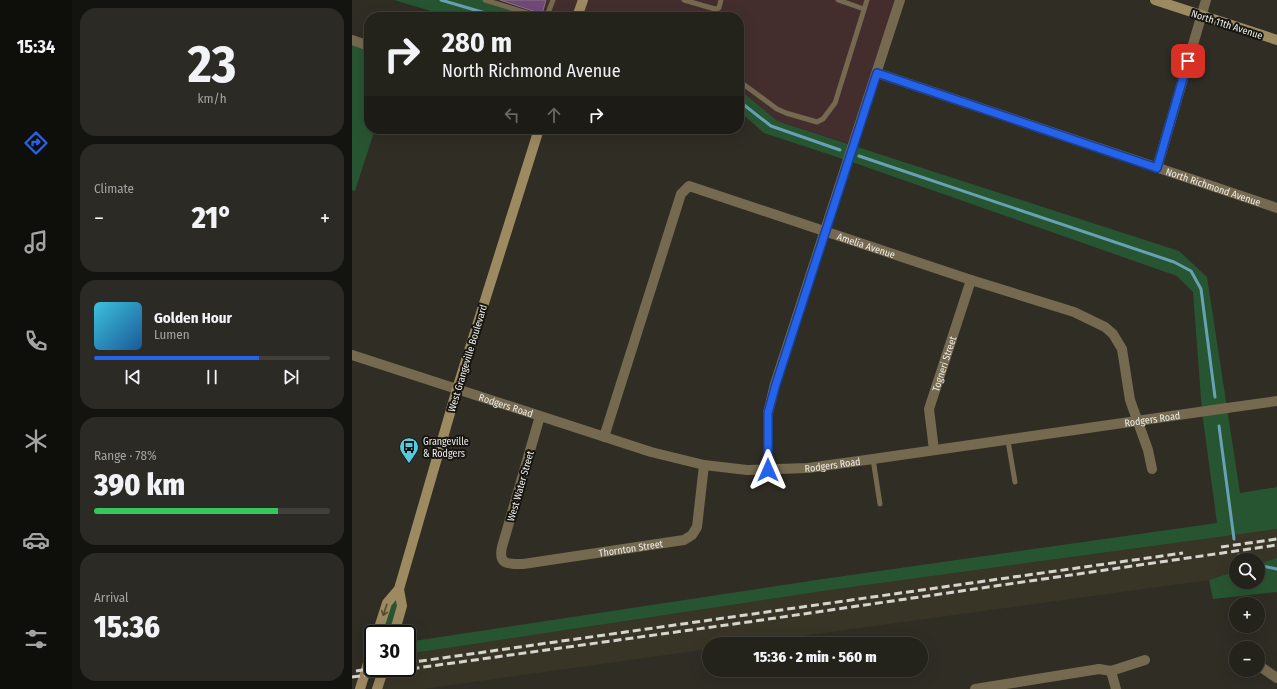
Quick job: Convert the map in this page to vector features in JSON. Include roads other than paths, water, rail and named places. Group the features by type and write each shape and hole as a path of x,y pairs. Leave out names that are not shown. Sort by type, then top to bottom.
{"main road":[{"path":"579,12 583,0"},
{"name":"North 11th Avenue","path":"1155,0 1277,40"},
{"name":"West Grangeville Boulevard","path":"380,625 387,603 399,589 457,389 537,134"},
{"name":"West Grangeville Boulevard","path":"397,625 402,606 399,589"},
{"path":"360,689 364,676"},
{"path":"377,689 381,677"}],"street":[{"path":"768,470 768,413 900,0"},
{"path":"1157,168 1206,0"},
{"path":"352,40 364,44"},
{"name":"North Richmond Avenue","path":"877,73 1277,208"},
{"name":"Amelia Avenue","path":"604,437 681,194 685,188 689,186 971,280 1074,312 1095,322 1113,334 1122,349 1130,400 1148,450 1152,469"},
{"name":"Togneri Street","path":"934,450 930,409 971,280"},
{"name":"Rodgers Road","path":"352,356 671,458 727,469 768,470 873,459 1008,441 1277,401"},
{"name":"West Water Street","path":"500,556 540,416"},
{"name":"Thornton Street","path":"500,556 502,560 510,564 523,564 684,540 692,535 697,527 704,465"},
{"path":"979,689 1099,669 1111,671 1145,660"},
{"path":"1265,670 1277,678"},
{"path":"1111,671 1116,689"}],"lane":[{"path":"485,0 524,12"},
{"path":"549,12 553,0"},
{"path":"684,0 715,9 719,8 721,0"},
{"path":"838,0 864,9"},
{"path":"744,85 786,114 817,122 823,119 835,102 867,0"},
{"path":"1008,441 1015,482"},
{"path":"873,459 880,504"}],"waterway":[{"path":"441,0 482,12"},
{"path":"744,105 771,126 840,150"},
{"path":"859,156 1174,262 1191,271 1201,289 1215,397"},
{"path":"1219,426 1234,539"},
{"path":"1265,566 1277,569"}],"railway":[{"path":"1221,547 1277,539"},
{"path":"352,677 748,622 1277,545"},
{"path":"416,662 1183,553"},
{"path":"356,671 364,670"}],"place":[{"name":"Grangeville & Rodgers","path":"409,464"}]}
